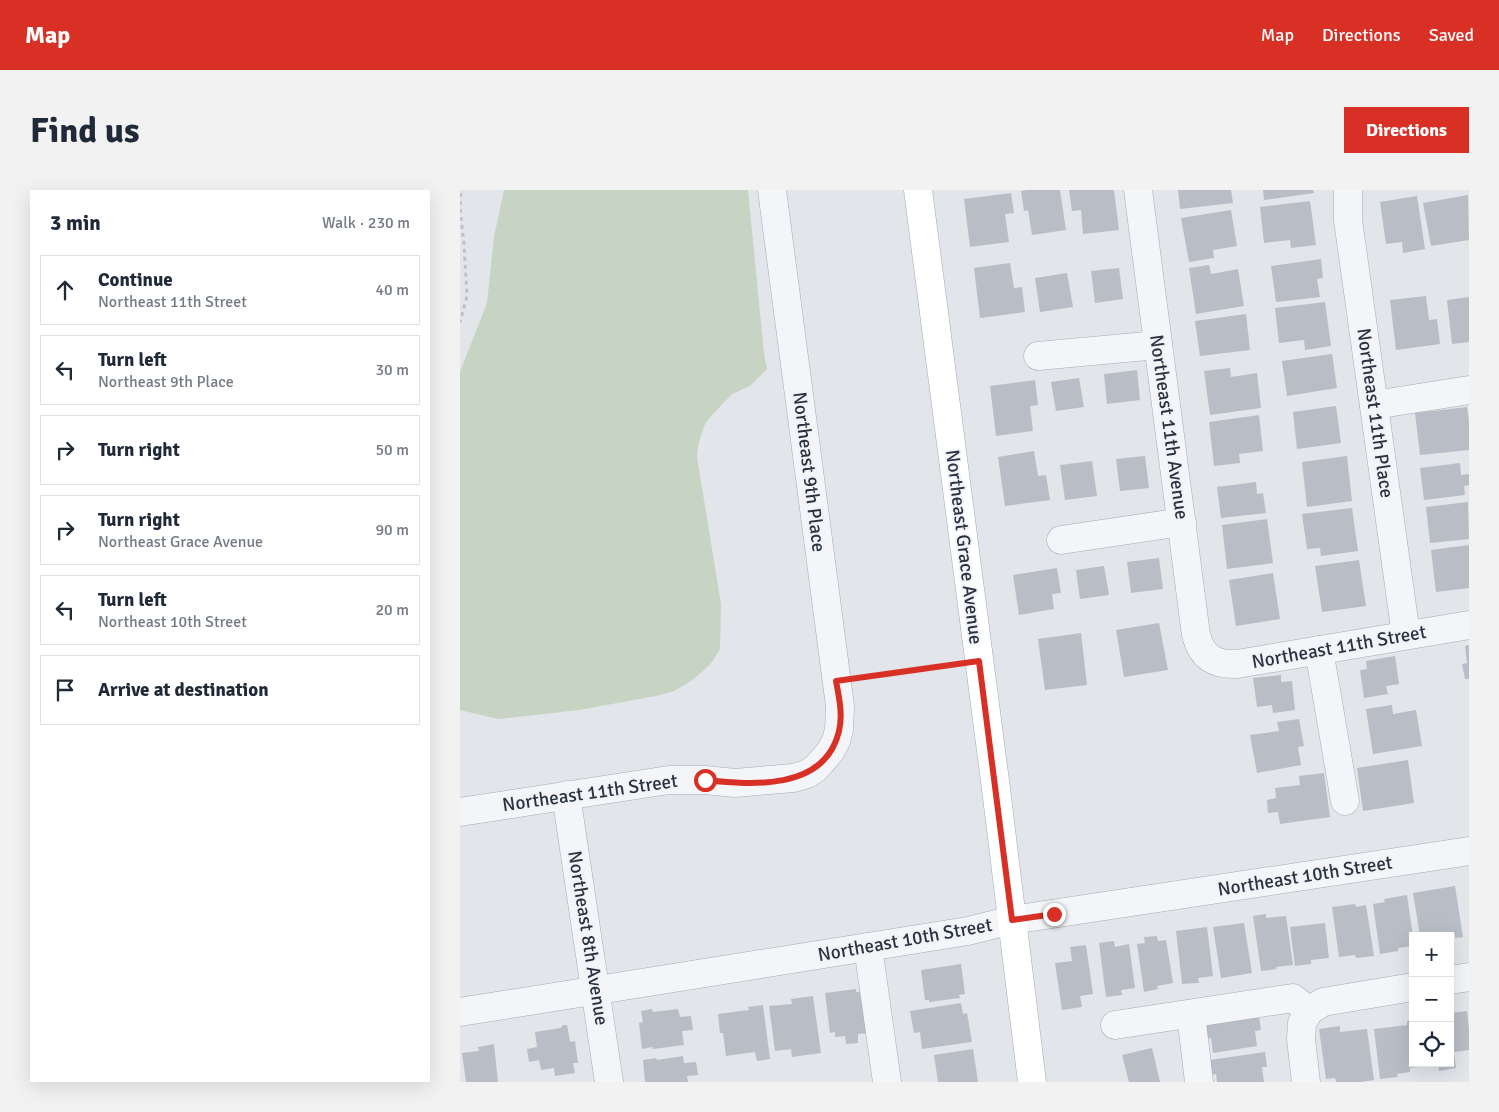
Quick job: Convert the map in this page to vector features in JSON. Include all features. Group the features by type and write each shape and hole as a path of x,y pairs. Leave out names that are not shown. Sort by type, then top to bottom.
{"main road":[{"name":"Northeast Grace Avenue","path":"918,190 1032,1082"}],"street":[{"name":"Northeast 9th Place","path":"772,190 840,706 840,724 836,741 830,752"},
{"name":"Northeast 11th Avenue","path":"1138,190 1196,635 1199,644 1210,659"},
{"name":"Northeast 11th Place","path":"1348,190 1348,220 1406,635"},
{"path":"1038,356 1158,345"},
{"path":"1374,405 1469,390"},
{"path":"1061,540 1182,522"},
{"name":"Northeast 11th Street","path":"1210,659 1219,663 1237,664 1469,625"},
{"path":"1319,650 1345,801"},
{"name":"Northeast 11th Street","path":"460,812 669,780 705,780 735,784 793,778 806,774 816,768 830,752"},
{"name":"Northeast 8th Avenue","path":"566,795 609,1082"},
{"name":"Northeast 10th Street","path":"460,1012 968,931 1012,920 1469,851"},
{"path":"868,947 887,1082"},
{"path":"1454,979 1469,977"},
{"path":"1306,1082 1301,1039 1302,1023 1309,1010 1323,1002 1409,988"},
{"path":"1115,1026 1293,998 1309,1010"},
{"path":"1191,1014 1199,1082"}],"path":[{"path":"460,205 461,190"},
{"path":"460,209 467,296 460,322"},
{"path":"836,681 979,661"}],"green space":[{"path":"504,190 748,190 767,369 750,386 732,394 705,424 701,435 697,457 721,604 720,649 712,662 702,672 674,691 579,710 498,719 460,710 460,372 487,303 494,237"}],"building":[{"path":"1060,190 1066,230 1032,235 1028,210 1024,211 1021,191"},
{"path":"1069,190 1114,190 1119,230 1083,234 1081,210 1072,211"},
{"path":"1178,190 1231,190 1233,203 1180,209"},
{"path":"1263,190 1313,190 1314,193 1264,200"},
{"path":"1011,193 1014,213 1005,214 1009,242 970,247 964,199"},
{"path":"1468,195 1469,240 1431,246 1423,203"},
{"path":"1417,196 1425,249 1403,253 1402,242 1386,244 1380,202"},
{"path":"1310,201 1316,245 1291,248 1290,240 1264,243 1260,207"},
{"path":"1231,210 1237,246 1213,250 1214,258 1189,262 1181,218"},
{"path":"1321,259 1323,278 1317,279 1320,297 1276,302 1271,266"},
{"path":"1010,263 1014,288 1022,287 1025,312 980,318 974,268"},
{"path":"1209,265 1211,274 1238,269 1244,306 1196,314 1189,268"},
{"path":"1119,268 1123,299 1095,303 1091,271"},
{"path":"1067,273 1073,307 1040,312 1035,278"},
{"path":"1426,296 1429,320 1437,319 1440,344 1396,350 1390,300"},
{"path":"1469,297 1469,342 1452,344 1447,300"},
{"path":"1325,302 1331,346 1305,350 1304,340 1279,343 1275,308"},
{"path":"1246,314 1250,350 1200,356 1195,321"},
{"path":"1332,354 1337,388 1287,396 1282,361"},
{"path":"1230,368 1231,377 1257,373 1261,408 1210,415 1204,371"},
{"path":"1137,370 1140,400 1107,404 1104,374"},
{"path":"1079,378 1084,407 1056,411 1051,382"},
{"path":"1035,380 1038,405 1030,406 1033,431 996,436 990,386"},
{"path":"1336,406 1341,443 1297,449 1293,412"},
{"path":"1467,407 1469,450 1420,455 1415,413"},
{"path":"1259,415 1263,451 1239,454 1240,463 1214,466 1209,422"},
{"path":"1034,451 1038,476 1046,475 1050,500 1005,506 998,457"},
{"path":"1145,456 1149,488 1120,491 1116,459"},
{"path":"1347,456 1352,501 1307,507 1302,462"},
{"path":"1092,461 1097,496 1065,500 1060,465"},
{"path":"1460,463 1461,475 1469,474 1469,485 1464,486 1465,495 1424,500 1420,468"},
{"path":"1256,482 1257,494 1263,493 1266,513 1221,518 1217,487"},
{"path":"1468,502 1469,539 1430,543 1426,507"},
{"path":"1352,508 1358,551 1321,556 1320,548 1307,549 1302,514"},
{"path":"1267,519 1273,563 1227,569 1222,525"},
{"path":"1469,545 1469,588 1436,592 1431,550"},
{"path":"1159,558 1163,589 1131,593 1127,562"},
{"path":"1359,560 1366,606 1322,612 1315,566"},
{"path":"1104,566 1109,595 1080,599 1076,570"},
{"path":"1057,568 1061,593 1052,594 1054,609 1019,615 1013,575"},
{"path":"1273,573 1280,619 1236,626 1229,580"},
{"path":"1159,623 1168,670 1124,677 1116,630"},
{"path":"1081,633 1087,685 1045,690 1038,639"},
{"path":"1469,645 1469,679 1465,679 1462,664 1467,663 1465,646"},
{"path":"1395,656 1399,684 1386,686 1388,694 1364,698 1360,670 1367,669 1366,661"},
{"path":"1281,675 1281,682 1292,681 1295,710 1273,713 1272,705 1257,707 1253,678"},
{"path":"1392,705 1393,714 1416,710 1422,746 1373,754 1366,709"},
{"path":"1299,719 1304,746 1298,747 1301,765 1257,773 1250,735 1279,731 1277,722"},
{"path":"1408,760 1414,803 1363,811 1357,768"},
{"path":"1324,773 1330,817 1280,824 1278,812 1268,813 1267,800 1276,798 1275,788 1300,785 1299,776"},
{"path":"1455,886 1463,937 1455,938 1454,932 1419,932 1413,893"},
{"path":"1407,895 1412,932 1409,932 1409,947 1398,948 1398,951 1380,954 1373,904 1385,902 1384,899"},
{"path":"1355,904 1356,907 1366,905 1374,956 1356,958 1355,955 1339,957 1332,907"},
{"path":"1266,914 1266,918 1286,916 1293,965 1261,971 1253,916"},
{"path":"1244,923 1252,973 1221,978 1213,927"},
{"path":"1325,923 1329,958 1311,960 1311,964 1295,966 1290,927"},
{"path":"1207,927 1213,976 1198,978 1199,983 1182,984 1176,931"},
{"path":"1157,936 1158,941 1166,940 1173,983 1157,986 1158,989 1144,992 1137,944 1145,943 1144,937"},
{"path":"1114,941 1115,947 1129,944 1135,988 1121,990 1122,995 1106,997 1099,943"},
{"path":"1086,945 1093,994 1080,996 1082,1007 1062,1010 1055,963 1072,961 1070,947"},
{"path":"961,964 965,994 959,995 960,998 929,1002 929,1000 925,1000 921,970"},
{"path":"856,989 856,992 867,991 869,1033 858,1034 858,1043 846,1044 845,1036 835,1037 835,1032 830,1033 825,993"},
{"path":"813,996 821,1053 792,1057 791,1049 775,1051 769,1006 792,1004 791,999"},
{"path":"961,1003 963,1014 967,1013 972,1042 922,1049 920,1032 914,1033 910,1011"},
{"path":"763,1005 770,1059 757,1061 755,1052 726,1056 723,1033 720,1033 718,1014 749,1010 748,1007"},
{"path":"652,1009 653,1012 678,1009 680,1017 691,1016 693,1030 682,1031 684,1045 642,1049 639,1023 643,1022 641,1011"},
{"path":"1467,1011 1469,1050 1454,1052 1454,1013"},
{"path":"1259,1016 1261,1030 1255,1031 1257,1046 1213,1053 1211,1038 1206,1038 1204,1024"},
{"path":"1407,1021 1409,1021 1409,1067 1419,1067 1410,1068 1410,1072 1397,1074 1398,1077 1380,1079 1374,1029 1407,1025"},
{"path":"563,1025 567,1025 570,1042 575,1041 578,1063 573,1063 575,1073 555,1076 554,1068 541,1070 539,1060 529,1062 527,1049 537,1047 535,1032 561,1028"},
{"path":"1340,1026 1340,1032 1367,1029 1374,1080 1336,1082 1335,1078 1326,1079 1319,1029"},
{"path":"494,1044 498,1082 466,1082 462,1053 479,1051 478,1047"},
{"path":"1152,1048 1160,1082 1129,1082 1122,1055"},
{"path":"973,1049 978,1082 938,1082 934,1055"},
{"path":"1265,1052 1267,1067 1262,1067 1264,1082 1217,1082 1216,1074 1212,1075 1210,1060"},
{"path":"1454,1052 1456,1068 1439,1071 1438,1067 1454,1067"},
{"path":"683,1056 684,1063 696,1062 698,1075 687,1076 688,1082 645,1082 643,1060"}],"route":[{"path":"705,780 735,784 764,782 793,778 806,774 816,768 830,752 839,730 840,706 836,681 979,661 1012,920 1054,914"}]}
